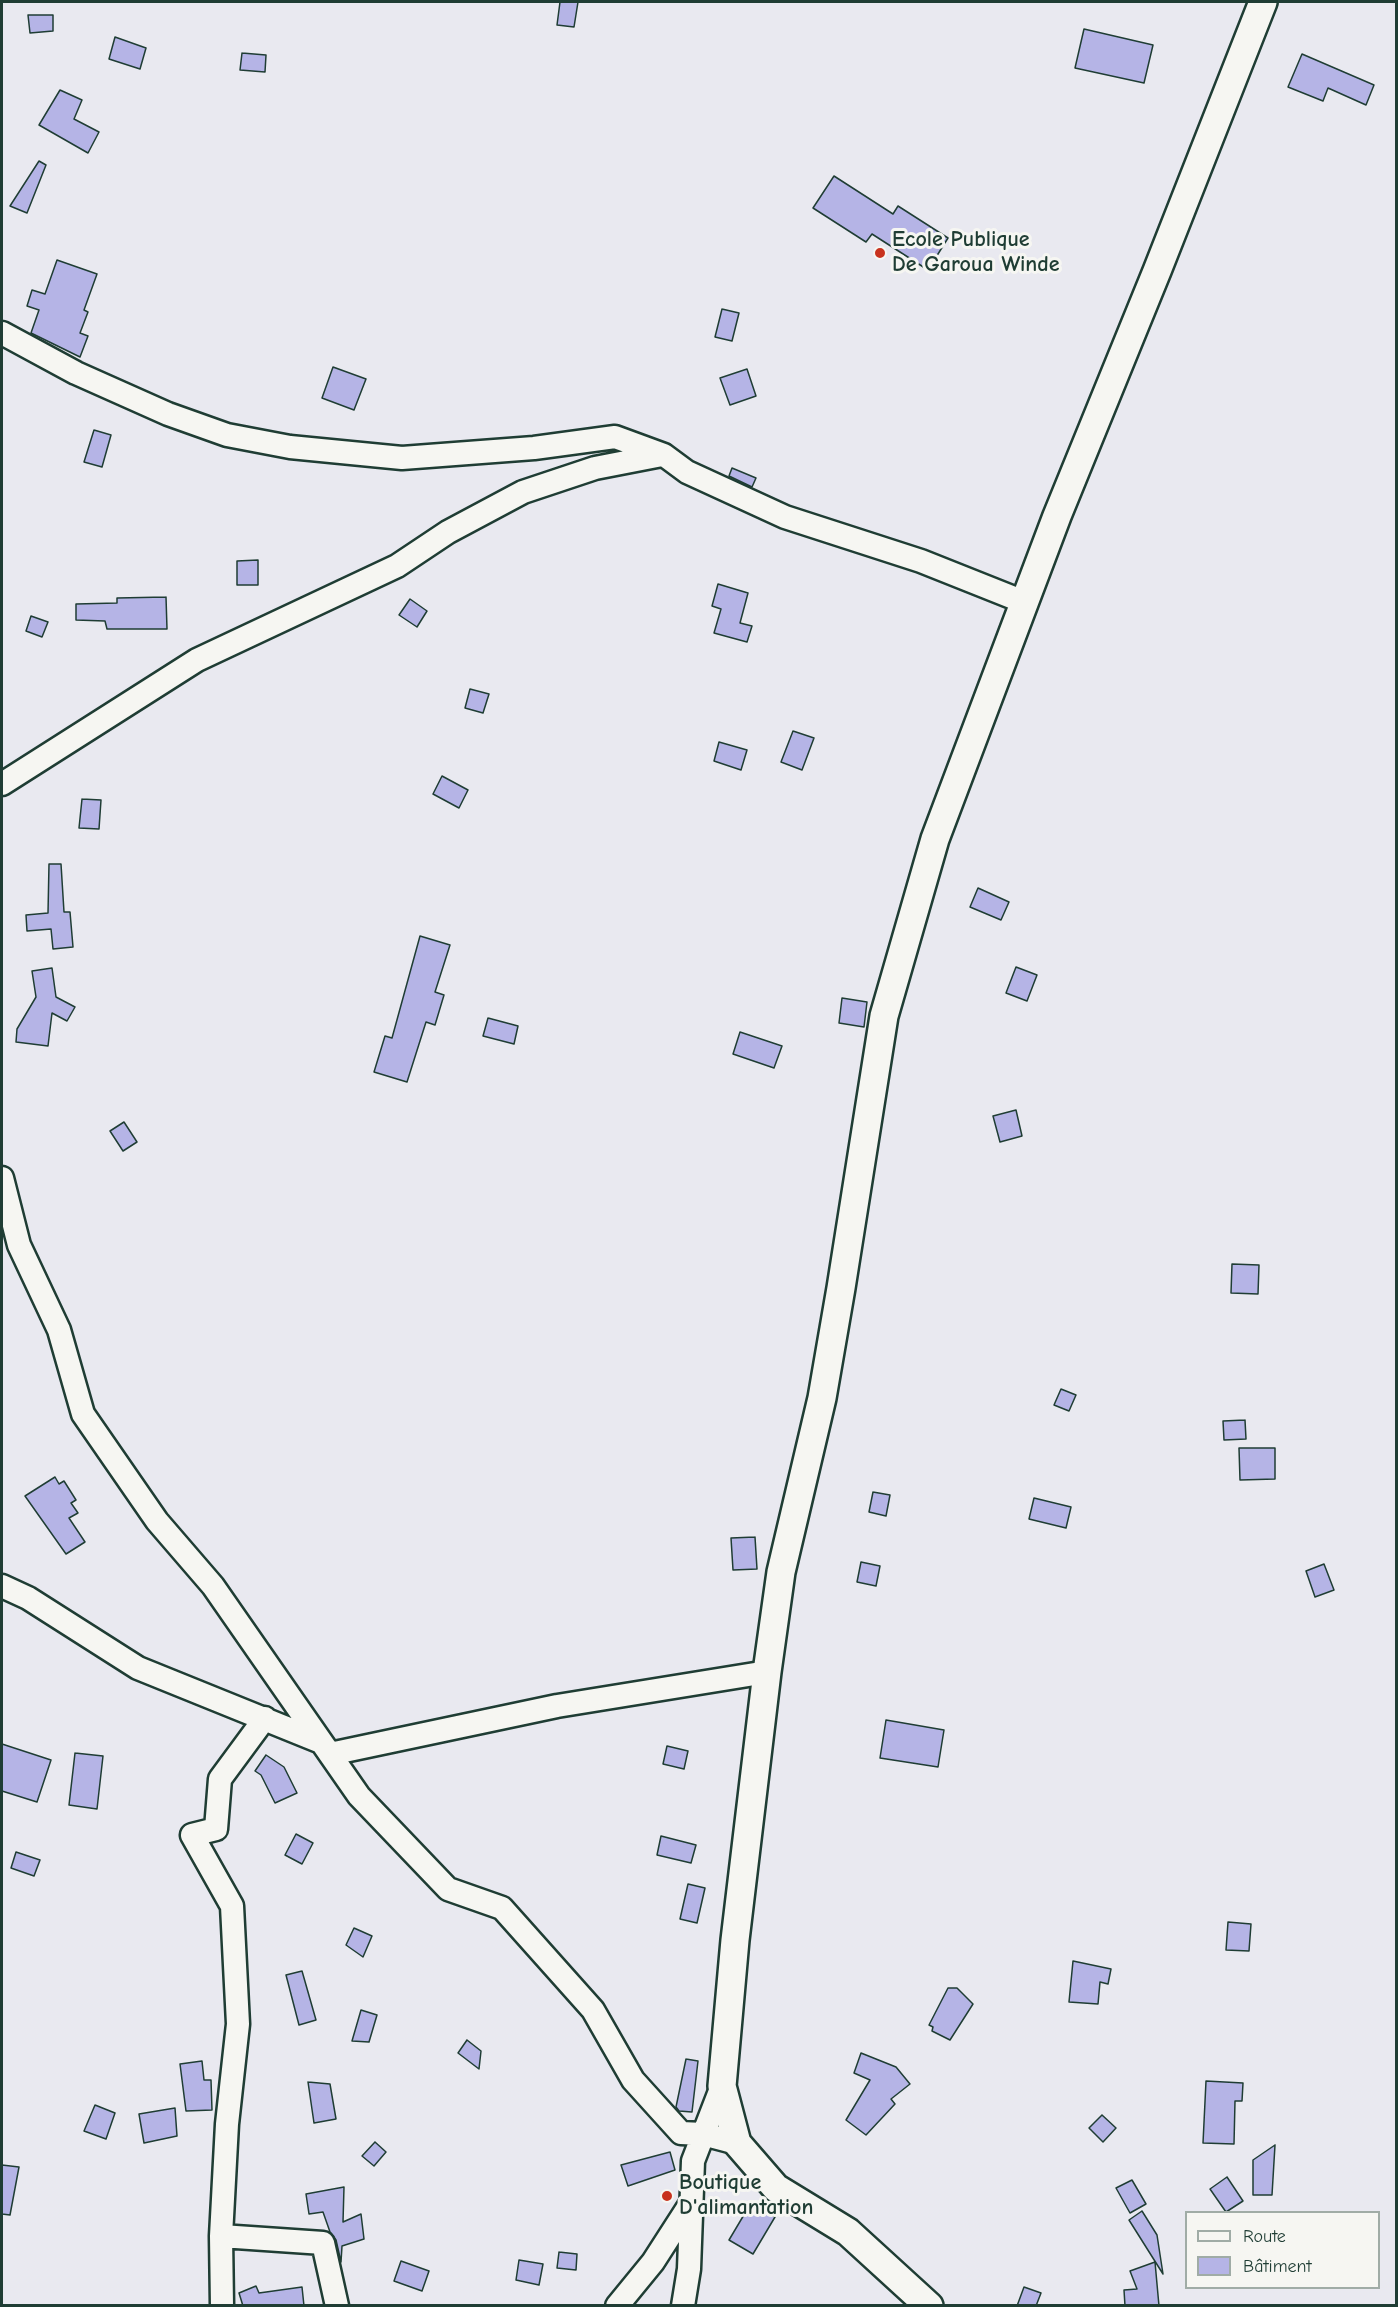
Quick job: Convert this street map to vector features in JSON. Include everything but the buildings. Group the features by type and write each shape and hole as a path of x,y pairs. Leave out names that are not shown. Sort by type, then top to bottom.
{"street":[{"path":"683,2306 689,2269 693,2161 722,2086 735,1940 766,1672 781,1572 822,1398 884,1016 935,839 1024,602 1263,2"},
{"path":"2,333 76,373 168,414 226,435 290,447 402,458 534,448 615,437 664,454 687,472 785,517 921,561 1024,602"},
{"path":"2,784 197,660 397,566 448,532 523,492 595,468 664,454"},
{"path":"2,1180 19,1245 59,1330 83,1414 157,1521 213,1586 359,1796 448,1888 502,1908 594,2010 633,2080 681,2133 703,2134 737,2142"},
{"path":"2,1586 28,1598 138,1668 265,1718 326,1748 557,1706 766,1672"},
{"path":"222,2306 220,2236 237,2024 232,1906 192,1835 216,1829 220,1779 265,1718"},
{"path":"722,2086 737,2142 776,2188 848,2232 929,2306"},
{"path":"617,2306 653,2262 691,2202"},
{"path":"220,2236 323,2243 337,2306"}],"place":[{"name":"Ecole Publique De Garoua Winde","path":"880,253"},
{"name":"Boutique D'alimantation","path":"667,2196"}]}
